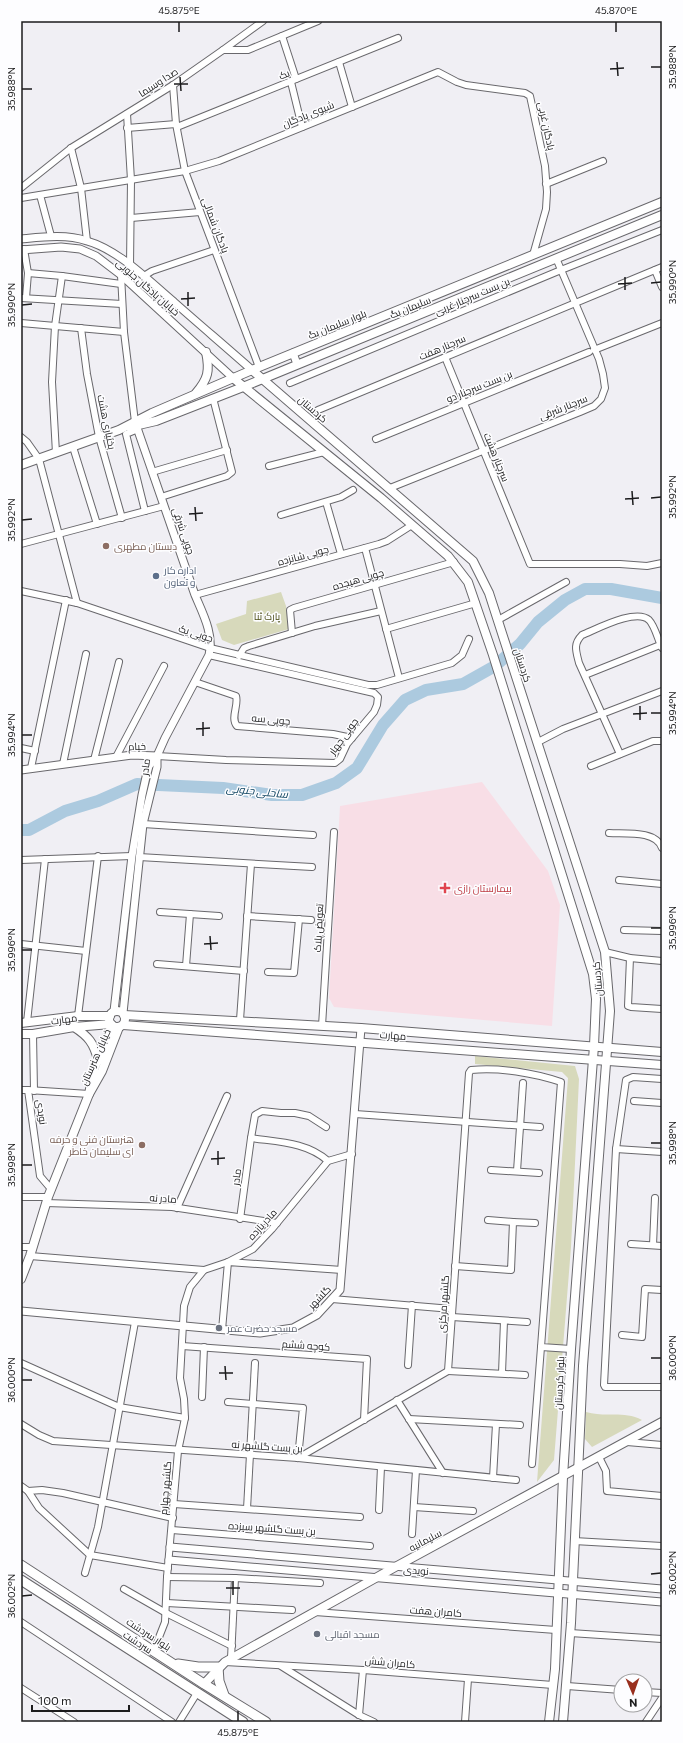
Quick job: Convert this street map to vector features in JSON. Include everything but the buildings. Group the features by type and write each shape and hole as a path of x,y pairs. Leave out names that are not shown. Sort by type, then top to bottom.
{"main road":[{"name":"بلوار سلیمان بگ","path":"21,465 98,437 136,426 195,394 662,202"},
{"name":"سلیمان بگ","path":"136,426 156,421 263,379 662,215"},
{"path":"195,394 204,383 207,374 208,364 206,352"},
{"name":"کردستان","path":"255,369 263,379 473,561 489,593 605,952 610,1011 608,1048"},
{"name":"خیابان پادگان جنوبی","path":"234,378 243,387"},
{"name":"کردستان","path":"243,387 381,498 454,562 468,582 493,655 594,974 596,999 594,1046"},
{"path":"381,498 390,488"},
{"name":"مهارت","path":"24,1023 78,1016 360,1043 662,1065"},
{"name":"مهارت","path":"21,1034 33,1034 117,1020 240,1020 662,1052"},
{"name":"خیابان هنرستان","path":"21,1279 33,1247 48,1196 89,1094 98,1060 117,1020"},
{"name":"خیابان هنرستان","path":"89,1094 102,1071 117,1020"},
{"path":"74,1026 87,1036 96,1051 98,1060"},
{"name":"بلوار کردستان","path":"549,1722 553,1685 571,1349 594,1046"},
{"path":"563,1722 570,1633 583,1366 608,1048"},
{"name":"سلیمانیه","path":"204,1684 225,1663 397,1566 662,1422"},
{"name":"بلوار سردشت","path":"21,1565 154,1650 204,1684 266,1722"},
{"name":"سردشت","path":"21,1580 243,1722"},
{"path":"21,1584 31,1586"},
{"path":"175,1664 198,1668 225,1663 220,1680 224,1695"},
{"path":"197,1693 204,1684"}],"street":[{"name":"صدا وسیما","path":"21,188 71,148 173,85 262,21"},
{"path":"223,50 248,50 318,21"},
{"path":"282,36 293,80 302,127"},
{"name":"یک","path":"127,128 177,126 398,38"},
{"path":"339,62 352,107"},
{"name":"شیوی پادگان","path":"21,198 185,171 219,161 438,72"},
{"name":"پادگان غربی","path":"438,72 466,85 529,95 532,102 545,166 547,201 533,255"},
{"name":"پادگان شمالی","path":"173,85 177,126 185,171 255,369"},
{"path":"127,114 131,180 130,266"},
{"path":"71,148 81,188 87,241"},
{"path":"546,184 603,161"},
{"path":"40,195 51,236"},
{"path":"131,218 200,212"},
{"name":"بن بست سرچنار غربی","path":"290,383 561,270 662,230"},
{"name":"خیابان پادگان جنوبی","path":"21,239 51,236 87,241 107,250 144,276 255,369"},
{"name":"خیابان پادگان جنوبی","path":"22,250 61,247 80,249 96,256 121,275 234,378"},
{"path":"22,250 28,273 24,298 122,304"},
{"path":"144,276 152,270 214,250"},
{"name":"سرچنار شرقی","path":"390,488 594,406 602,399 605,388 599,360 591,351 575,303 556,258"},
{"name":"سرچنار هفت","path":"318,410 662,267"},
{"path":"655,270 662,287"},
{"path":"28,273 121,284"},
{"path":"121,275 124,332 136,426 126,434 145,511"},
{"path":"56,453 52,382 55,326 62,276"},
{"name":"بن بست سرچنار دو","path":"376,439 662,322"},
{"path":"21,323 124,332"},
{"name":"بختیاری هشت","path":"81,328 98,437 122,518"},
{"path":"293,353 297,364"},
{"name":"سرچنار هشت","path":"445,357 530,564 620,564 647,566 662,563"},
{"path":"161,497 230,474 232,470 213,398"},
{"name":"چوپی شرقی","path":"136,426 195,595 206,621 210,638 210,652"},
{"path":"21,437 27,442 39,459 77,603"},
{"path":"73,447 97,524"},
{"path":"152,472 227,450"},
{"path":"269,466 324,452"},
{"path":"281,515 345,496 353,490"},
{"path":"326,502 341,554"},
{"path":"21,536 22,544 164,506"},
{"name":"چوپی شانزده","path":"195,595 387,541 412,525"},
{"path":"365,548 399,678 456,661 462,655 469,639"},
{"name":"چوپی هیجده","path":"292,633 290,610 298,606 454,562"},
{"path":"498,620 566,582"},
{"name":"چوپی یک","path":"21,591 77,603 210,652 239,656 368,685 377,685 399,678"},
{"path":"32,768 66,600"},
{"path":"386,629 476,604"},
{"path":"239,656 244,648 249,646 292,633 381,611"},
{"path":"585,675 661,646 650,621 644,616 628,617 582,635 577,640 575,648 585,675 620,754"},
{"name":"خیام","path":"21,770 132,755 158,756 165,738 210,652"},
{"name":"چوپی چهار","path":"158,756 226,760 335,763 340,759 347,744 374,712 378,700 376,694 210,652"},
{"path":"63,764 86,654"},
{"path":"94,760 119,662"},
{"path":"116,758 164,666"},
{"name":"چوپی سه","path":"195,682 236,696 237,700 234,720 238,726 333,734 352,738"},
{"path":"538,742 602,714 662,691"},
{"path":"591,766 653,741 662,741"},
{"path":"21,748 35,751"},
{"name":"مادر","path":"135,857 143,824 146,777 149,766 158,756"},
{"name":"مادر","path":"117,1020 135,857 145,795 154,777 158,756"},
{"path":"143,824 313,835"},
{"name":"تعویض پلاک","path":"322,1026 334,832"},
{"path":"609,834 655,838 660,843 662,848"},
{"path":"78,1016 98,856"},
{"path":"21,860 98,856 312,867"},
{"path":"24,1023 45,859"},
{"path":"240,1020 251,864"},
{"path":"620,880 662,884"},
{"path":"160,912 219,916"},
{"path":"186,966 190,914"},
{"path":"247,916 311,920"},
{"path":"268,972 294,973 299,920"},
{"path":"624,930 662,931"},
{"path":"21,944 86,951"},
{"path":"605,952 630,958 662,961"},
{"path":"630,958 628,1006 662,1009"},
{"path":"157,964 244,971"},
{"name":"گلشهر","path":"21,1311 260,1333 293,1328 317,1315 340,1290 361,1028"},
{"path":"33,1034 31,1090 89,1094"},
{"name":"گلشهر مرکزی","path":"448,1370 464,1122 468,1073 470,1070 523,1072 561,1082 541,1347"},
{"path":"662,1079 633,1077 626,1080 616,1149 604,1385 605,1387 618,1388 662,1387"},
{"path":"517,1171 523,1083"},
{"name":"نویدی","path":"21,1090 31,1090 40,1176 48,1196"},
{"path":"177,1208 227,1096"},
{"path":"634,1101 662,1103"},
{"name":"مادر","path":"240,1219 255,1115 262,1111 281,1114 295,1113 309,1116 326,1127"},
{"path":"355,1114 540,1127"},
{"path":"251,1138 304,1146 321,1154 328,1161 352,1154"},
{"path":"616,1149 662,1152"},
{"name":"مادر یازده","path":"204,1270 228,1262 253,1249 277,1223 328,1161"},
{"path":"491,1170 539,1173"},
{"name":"مادر نه","path":"21,1197 48,1196 177,1208 240,1219 277,1223"},
{"path":"652,1245 655,1198"},
{"path":"488,1220 535,1223"},
{"path":"455,1266 511,1270 514,1222"},
{"path":"631,1244 662,1246"},
{"path":"21,1247 33,1247"},
{"path":"30,1256 204,1270"},
{"path":"222,1330 228,1262 342,1270"},
{"path":"183,1326 184,1306 190,1287 204,1270"},
{"path":"622,1335 642,1337 645,1289 662,1290"},
{"path":"332,1298 452,1308"},
{"path":"408,1365 412,1305"},
{"path":"452,1317 527,1322"},
{"path":"502,1373 504,1321"},
{"path":"85,1573 98,1526 135,1322"},
{"name":"گلشهر چهارم","path":"154,1650 165,1622 167,1577 178,1451 184,1418 184,1399 180,1378 183,1326"},
{"name":"کوچه ششم","path":"182,1346 367,1359 364,1420"},
{"path":"202,1397 204,1347"},
{"path":"532,1464 541,1347 571,1349"},
{"path":"21,1362 119,1406 184,1418"},
{"path":"247,1509 255,1363"},
{"path":"298,1458 448,1370 525,1374"},
{"path":"397,1400 444,1473"},
{"path":"228,1402 303,1408 298,1458"},
{"path":"409,1419 520,1425"},
{"name":"بن بست گلشهر نه","path":"21,1424 39,1435 53,1441 178,1451 298,1458 516,1480"},
{"path":"493,1478 496,1424"},
{"path":"627,1442 662,1445"},
{"path":"599,1457 606,1471 607,1491 662,1496"},
{"path":"379,1510 381,1467"},
{"path":"412,1534 416,1470"},
{"path":"21,1486 28,1491 39,1508 90,1555 168,1568"},
{"path":"28,1491 42,1490 173,1518"},
{"path":"174,1504 360,1517"},
{"path":"414,1507 473,1512"},
{"name":"بن بست گلشهر سیزده","path":"172,1530 370,1546"},
{"path":"574,1541 662,1546"},
{"name":"نویدی","path":"170,1547 662,1589"},
{"name":"نویدی","path":"169,1560 662,1602"},
{"path":"167,1577 235,1578 320,1583"},
{"path":"225,1663 232,1646 235,1578"},
{"path":"124,1589 166,1613 232,1646"},
{"path":"167,1603 292,1610"},
{"name":"کامران هفت","path":"315,1612 556,1630"},
{"path":"21,1622 172,1722"},
{"path":"570,1633 662,1639"},
{"name":"کامران شش","path":"225,1663 363,1670 553,1685"},
{"path":"280,1666 359,1715 374,1722"},
{"path":"359,1715 363,1670"},
{"path":"465,1722 468,1679"},
{"path":"567,1686 613,1689"},
{"path":"21,1688 74,1722"},
{"path":"179,1722 197,1693"},
{"path":"646,1722 662,1698"}],"shaded area":[{"name":"بیمارستان رازی","path":"482,782 548,871 560,905 552,1026 334,1007 329,998 340,806"}],"green space":[{"name":"پارک ثنا","path":"281,592 286,606 289,629 234,645 222,640 216,624 246,614 247,601"},
{"path":"475,1056 575,1066 579,1079 571,1247 554,1460 537,1482 568,1078 562,1072 475,1064"},
{"path":"586,1412 593,1414 628,1415 642,1420 592,1447 585,1439"}],"waterway":[{"name":"ساحلی جنوبی","path":"21,830 29,830 65,811 98,801 137,784 223,788 272,795 302,795 336,783 357,768 383,725 405,700 426,690 463,684 495,666 520,644 538,622 565,600 585,589 611,589 662,598"}],"place":[{"name":"دبستان مطهری","path":"106,546"},
{"name":"اداره کار و تعاون","path":"156,576"},
{"name":"بیمارستان رازی","path":"445,888"},
{"name":"هنرستان فنی و حرفه ای سلیمان خاطر","path":"142,1145"},
{"name":"مسجد حضرت عمر","path":"219,1328"},
{"name":"مسجد اقبالی","path":"317,1634"}]}
